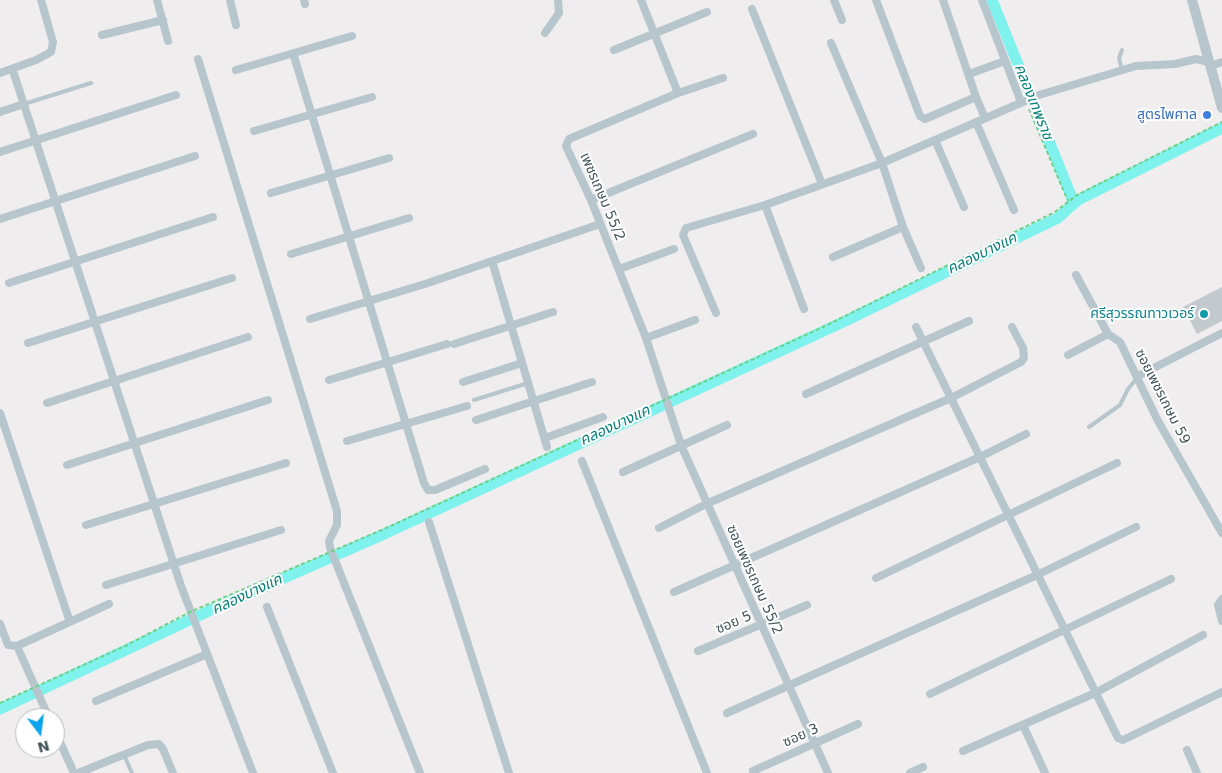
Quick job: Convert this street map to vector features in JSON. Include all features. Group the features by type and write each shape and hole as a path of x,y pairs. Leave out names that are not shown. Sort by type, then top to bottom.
{"street":[{"path":"0,73 36,60 50,52 53,42 41,0"},
{"path":"157,0 168,41"},
{"path":"230,0 236,25"},
{"path":"545,33 559,13 558,0"},
{"path":"641,0 678,93"},
{"path":"834,0 842,20"},
{"path":"876,0 922,118 925,119 976,96"},
{"path":"943,0 985,118"},
{"path":"982,0 1005,61 1024,101"},
{"path":"1192,0 1222,108"},
{"path":"752,10 822,184"},
{"path":"614,50 706,12"},
{"path":"102,35 163,20"},
{"path":"236,70 352,36"},
{"path":"831,43 882,163 904,227 921,268"},
{"path":"293,54 424,483 428,490 435,490 485,469"},
{"path":"198,59 337,511 337,525 329,542 420,773"},
{"path":"716,313 683,235 684,230 745,209 765,205 882,163 1039,95 1144,64 1175,64 1196,59 1210,64 1222,62"},
{"path":"969,74 1005,61"},
{"path":"14,74 174,564 253,773"},
{"name":"เพชรเกษม 55/2","path":"665,397 646,338 566,142 678,93 723,78"},
{"path":"0,152 176,96"},
{"path":"254,132 372,97"},
{"path":"0,112 24,104"},
{"path":"976,122 1014,210"},
{"path":"590,200 754,134"},
{"path":"935,140 964,207"},
{"path":"0,219 195,156"},
{"path":"271,193 389,158"},
{"path":"765,205 804,309"},
{"path":"9,282 212,217"},
{"path":"291,254 409,218"},
{"path":"310,319 492,261 600,224"},
{"path":"833,257 904,227"},
{"path":"618,269 674,249"},
{"path":"492,261 547,447"},
{"name":"ซอยเพชรเกษม 59","path":"1076,275 1108,334 1120,342 1158,420 1222,533"},
{"path":"28,343 232,278"},
{"path":"329,380 554,312"},
{"path":"646,338 695,320"},
{"path":"806,394 969,321"},
{"path":"916,327 1064,631 1121,740 1222,692"},
{"path":"659,528 706,504 951,398 1021,362 1024,358 1023,348 1012,327"},
{"path":"1138,376 1222,333"},
{"path":"1068,355 1108,334"},
{"path":"47,403 248,337"},
{"path":"463,382 522,363"},
{"path":"476,420 592,382"},
{"name":"ซอยเพชรเกษม 55/2","path":"665,397 681,445 706,504 828,773"},
{"path":"67,465 268,400"},
{"path":"347,441 466,406"},
{"path":"0,413 70,622"},
{"path":"545,438 603,417"},
{"path":"623,472 727,425"},
{"path":"674,592 980,457 1026,434"},
{"path":"582,461 707,773"},
{"path":"86,525 286,462"},
{"path":"876,578 1117,463"},
{"path":"429,522 509,773"},
{"path":"727,713 1037,575 1136,527"},
{"path":"106,585 281,530"},
{"path":"930,694 1171,579"},
{"path":"1222,599 1218,605 1222,621"},
{"path":"0,624 8,645 16,646 109,604"},
{"name":"ซอย 5","path":"698,651 807,605"},
{"path":"267,607 333,773"},
{"path":"963,751 1095,693 1203,635"},
{"path":"16,646 44,708"},
{"path":"96,701 207,654"},
{"name":"ซอย 3","path":"754,771 858,724"},
{"path":"1023,725 1045,773"},
{"path":"65,750 76,773 159,744 173,773"},
{"path":"1187,750 1197,773"},
{"path":"910,773 923,767"}],"lane":[{"path":"1122,50 1119,58 1122,70"},
{"path":"24,104 91,83"},
{"path":"1089,427 1120,406 1128,389 1138,376"},
{"path":"474,400 528,383"},
{"path":"124,755 132,773"}],"path":[{"path":"1024,101 1068,201"},
{"path":"0,703 125,646 191,613 384,530 665,397 823,327 1054,212 1068,201 1222,122"}],"building":[{"name":"ศรีสุวรรณทาวเวอร์","path":"1222,287 1222,321 1197,334 1183,307"}],"waterway":[{"name":"คลองเทพราช","path":"992,0 1074,203"},
{"name":"คลองบางแค","path":"0,709 211,610 382,535 841,323 1058,218 1078,200 1222,128"}],"place":[{"name":"สูตรไพศาล","path":"1207,115"},
{"name":"ศรีสุวรรณทาวเวอร์","path":"1204,314"}]}
